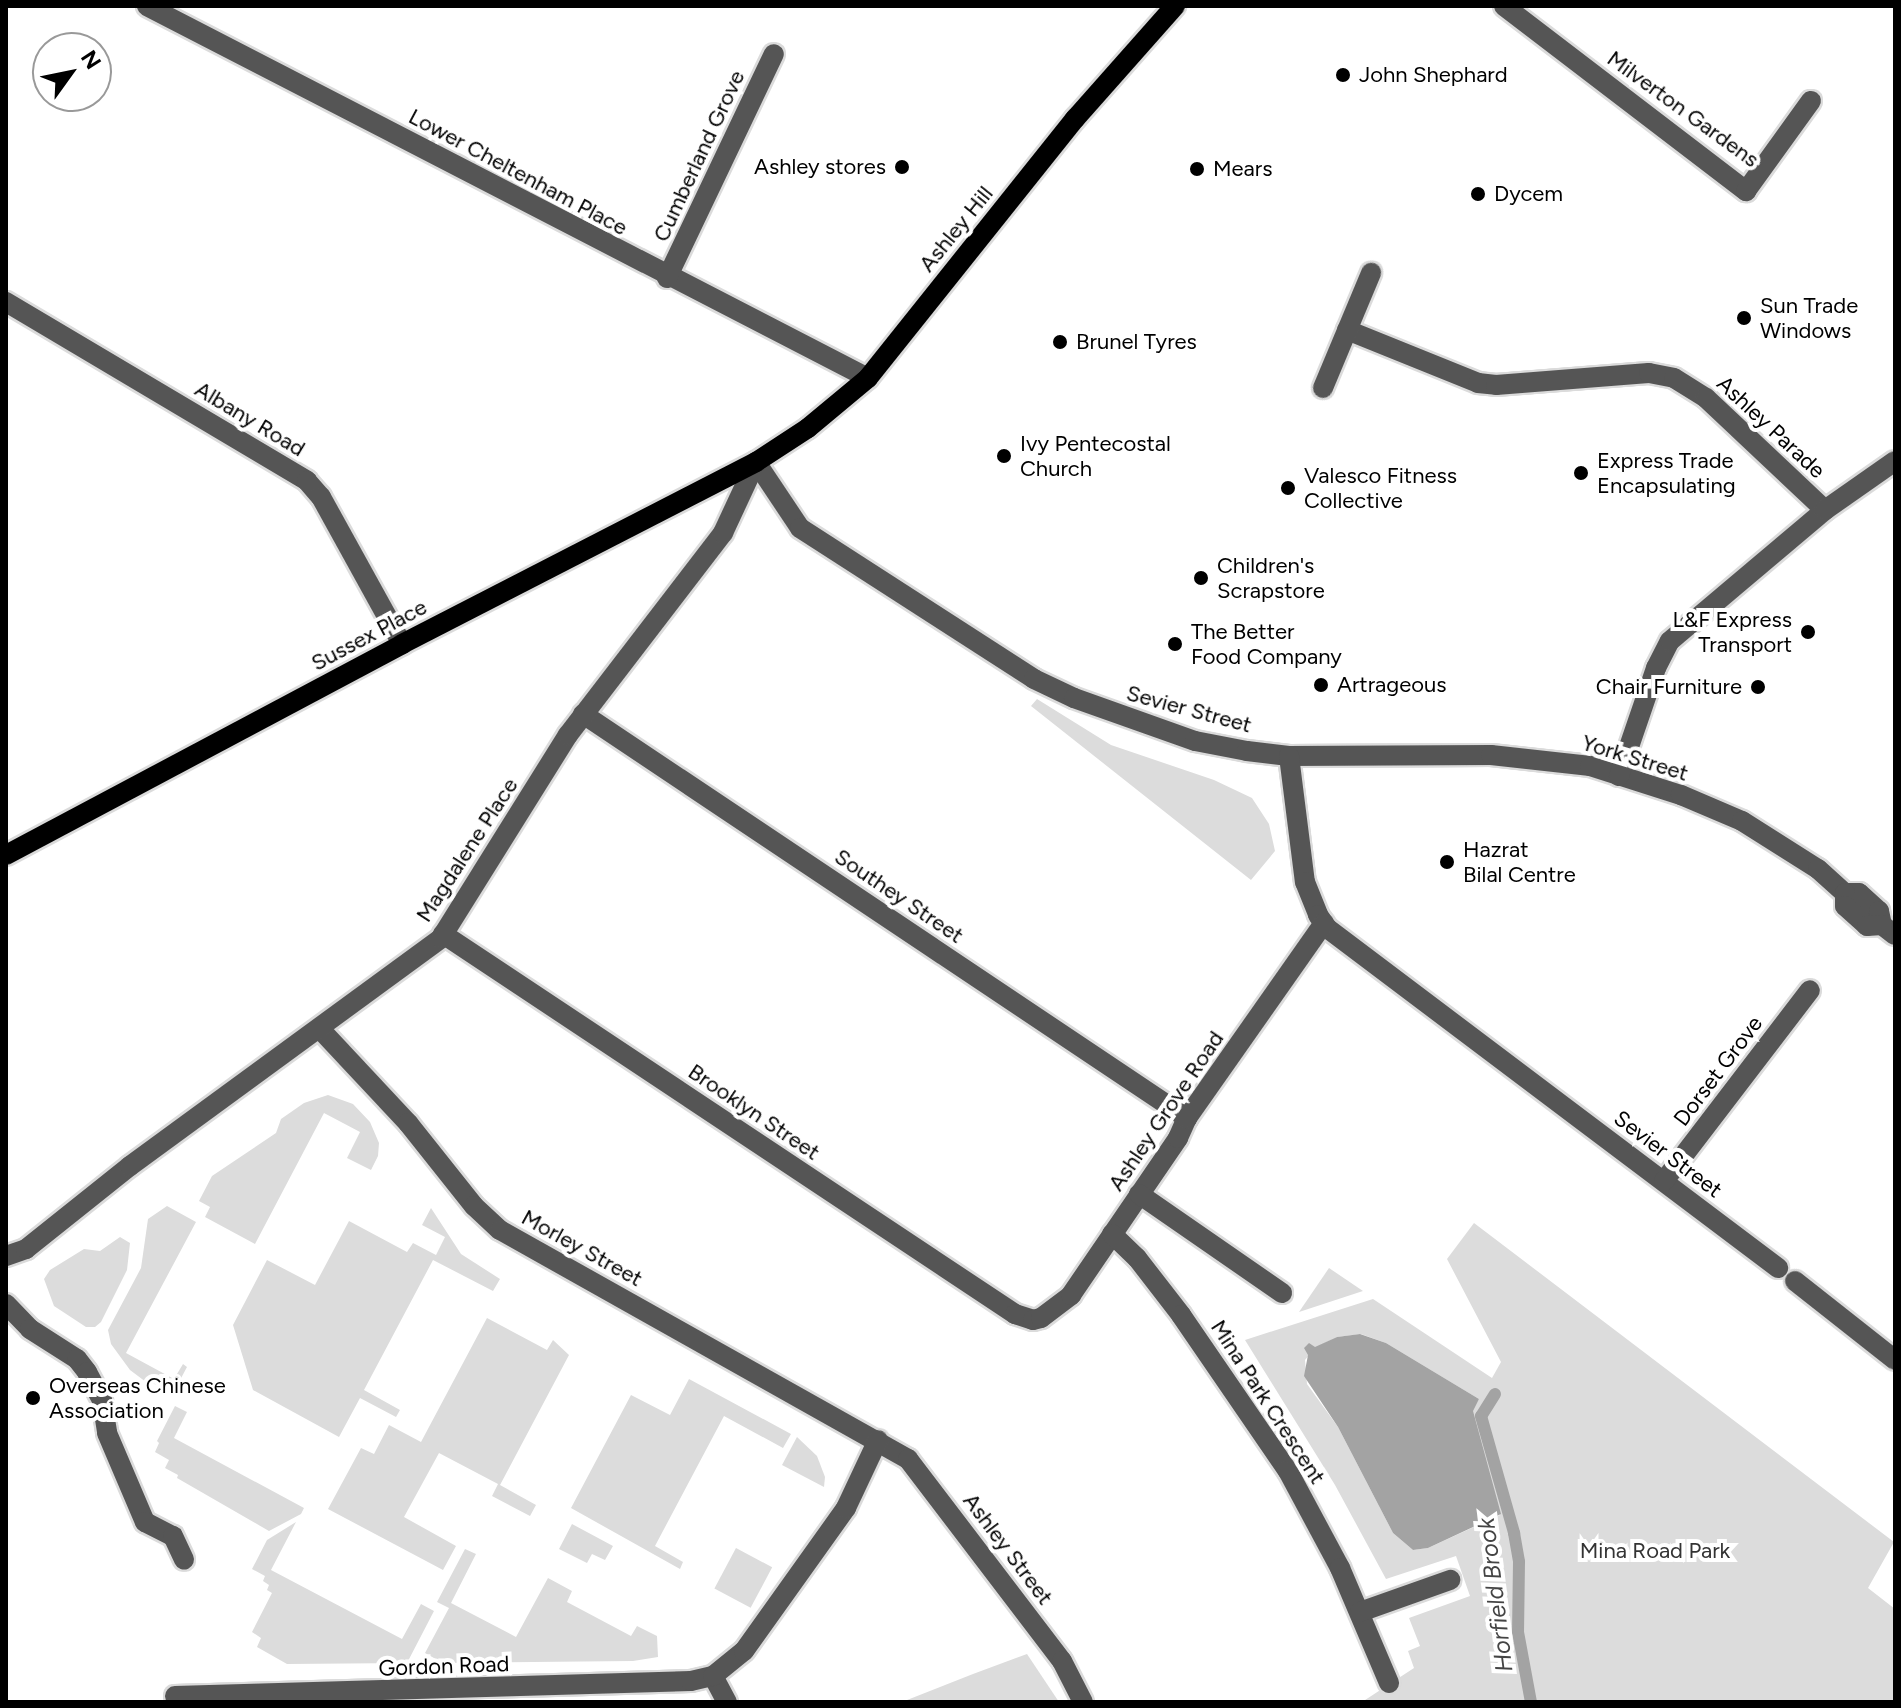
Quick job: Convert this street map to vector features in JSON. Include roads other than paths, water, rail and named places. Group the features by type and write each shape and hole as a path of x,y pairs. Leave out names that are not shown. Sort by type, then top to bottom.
{"main road":[{"name":"Ashley Hill","path":"756,462 831,411 868,378 1075,119 1175,6"},
{"name":"Sussex Place","path":"6,855 402,644 756,462"}],"street":[{"name":"Lower Cheltenham Place","path":"147,6 667,278 868,378"},
{"name":"Milverton Gardens","path":"1504,6 1746,191 1811,101"},
{"name":"Cumberland Grove","path":"667,278 774,54"},
{"path":"1323,388 1371,273"},
{"name":"Albany Road","path":"6,302 307,481 321,497 402,644"},
{"name":"Ashley Parade","path":"1347,330 1478,383 1496,385 1649,373 1674,378 1706,398 1825,510 1670,641 1638,714 1619,776"},
{"path":"1825,510 1895,461"},
{"name":"Magdalene Place","path":"6,1256 26,1249 130,1166 408,965 443,934 583,714 723,533 756,462"},
{"name":"Sevier Street","path":"756,462 800,528 1034,679 1109,712 1195,741 1289,756 1305,882 1318,915 1333,934 1778,1268"},
{"name":"Southey Street","path":"583,714 1187,1118"},
{"name":"York Street","path":"1289,756 1491,755 1556,760 1619,776 1681,795 1742,821 1818,869 1845,893 1845,906 1867,926 1889,930"},
{"name":"Ashley Grove Road","path":"1041,1318 1071,1295 1187,1118 1324,923"},
{"name":"Brooklyn Street","path":"443,934 1015,1314 1024,1319 1041,1318"},
{"name":"Dorset Grove","path":"1664,1181 1810,990"},
{"name":"Morley Street","path":"320,1029 408,1123 474,1206 500,1230 878,1440"},
{"path":"1139,1194 1282,1293"},
{"name":"Mina Park Crescent","path":"1112,1234 1137,1258 1172,1303 1265,1435 1316,1521 1360,1612 1389,1683"},
{"path":"1795,1281 1891,1348"},
{"path":"6,1304 30,1329 77,1359 87,1372 102,1400 107,1433 145,1522 173,1536 184,1560"},
{"path":"727,1702 713,1676 744,1651 846,1508 878,1440"},
{"name":"Ashley Street","path":"878,1440 917,1469 1062,1661 1083,1702"},
{"path":"1360,1612 1450,1580"},
{"name":"Gordon Road","path":"175,1696 630,1684 691,1681 713,1676"}],"waterway":[{"name":"Horfield Brook","path":"1495,1394 1481,1416 1514,1533 1519,1562 1518,1632 1531,1702"}],"place":[{"name":"John Shephard","path":"1343,75"},
{"name":"Ashley stores","path":"902,167"},
{"name":"Mears","path":"1197,169"},
{"name":"Dycem","path":"1478,194"},
{"name":"Sun Trade Windows","path":"1744,318"},
{"name":"Brunel Tyres","path":"1060,342"},
{"name":"Ivy Pentecostal Church","path":"1004,456"},
{"name":"Express Trade Encapsulating","path":"1581,473"},
{"name":"Valesco Fitness Collective","path":"1288,488"},
{"name":"Children's Scrapstore","path":"1201,578"},
{"name":"L&F Express Transport","path":"1808,632"},
{"name":"The Better Food Company","path":"1175,644"},
{"name":"Artrageous","path":"1321,685"},
{"name":"Chair Furniture","path":"1758,687"},
{"name":"Hazrat Bilal Centre","path":"1447,862"},
{"name":"Overseas Chinese Association","path":"33,1398"}],"park label":[{"name":"Mina Road Park","path":"1655,1551"}]}
